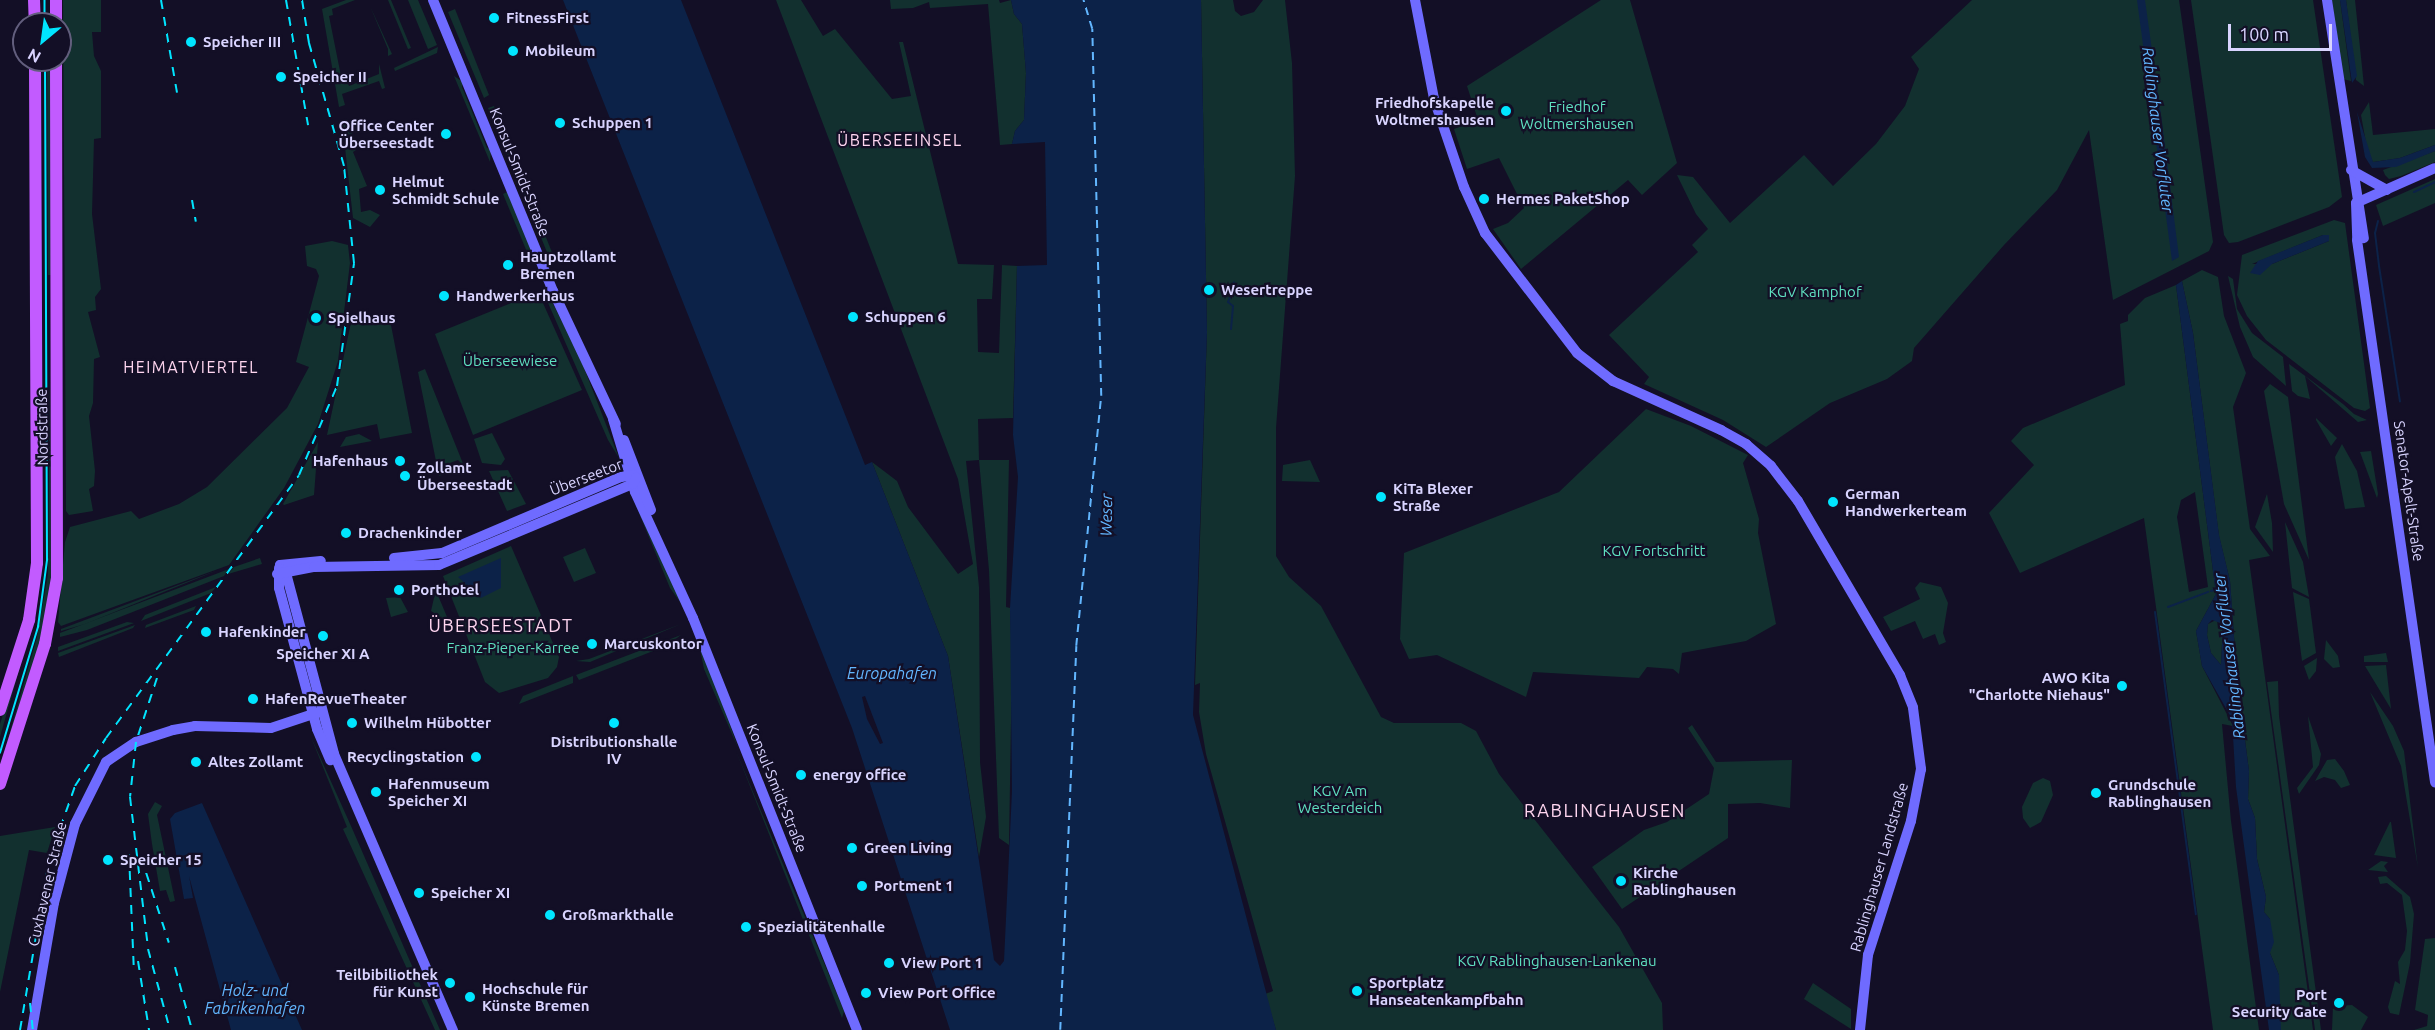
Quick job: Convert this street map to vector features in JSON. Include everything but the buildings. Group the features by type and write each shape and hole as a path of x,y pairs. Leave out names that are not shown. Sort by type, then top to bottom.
{"main road":[{"name":"Nordstraße","path":"0,710 29,620 37,563 35,72"},
{"name":"Nordstraße","path":"0,784 45,644 57,578 56,72"}],"street":[{"name":"Konsul-Smidt-Straße","path":"433,0 552,288 613,419 633,478 857,1030"},
{"name":"Rablinghauser Landstraße","path":"1414,0 1434,99 1476,215 1547,318 1577,353 1613,381 1721,430 1746,444 1771,465 1792,491 1849,584 1907,692 1921,769 1911,821 1868,955 1860,1030"},
{"name":"Senator-Apelt-Straße","path":"2327,0 2352,170 2356,203 2355,220 2435,782"},
{"path":"2356,203 2435,168"},
{"path":"2352,170 2387,190"},
{"name":"Überseetor","path":"318,712 281,571 314,567 439,565 633,478"},
{"path":"318,712 352,803 453,1030"},
{"name":"Cuxhavener Straße","path":"33,1030 54,903 73,834 106,762 129,745 173,730 195,726 271,728 318,712"}],"green space":[{"path":"63,0 101,0 101,32 92,32 94,56 101,71 101,138 94,139 92,214 101,289 95,297 96,310 88,312 100,357 94,359 93,403 89,416 95,471 94,486 89,489 93,511 69,515 66,511 63,72 72,72 72,12 63,12"},
{"path":"346,0 355,0 332,9 333,15 329,16 342,81 347,80 349,86 379,74 379,64 385,88 382,89 379,81 342,94 345,105 339,107 322,9"},
{"path":"388,0 391,0 411,48 408,49"},
{"path":"408,0 418,0 437,45 428,49"},
{"path":"776,0 801,0 823,36 835,29 892,99 911,96 899,42 903,42 958,264 994,265 992,299 977,299 978,352 999,353 1002,265 1017,266 1013,418 978,419 979,460 966,461 979,587 980,762 986,817 979,857 948,656 872,462 897,481 908,507 958,574 973,564 958,479"},
{"path":"890,0 999,0 1000,3 1011,0 1014,14 1022,24 1026,73 1024,120 1015,131 1012,144 1000,145 988,4 930,8 929,2 913,8 891,9"},
{"path":"1201,0 1233,0 1235,11 1241,16 1254,12 1263,0 1285,0 1292,63 1295,176 1276,428 1276,556 1289,577 1321,606 1381,717 1394,723 1461,723 1476,731 1499,774 1619,927 1662,1003 1663,1030 1276,1030 1265,994 1273,991 1206,754 1199,712 1200,683 1195,685 1207,332"},
{"name":"Friedhof Woltmershausen","path":"1601,0 1630,0 1677,163 1642,195 1628,180 1521,269 1493,229 1508,223 1524,208 1499,158 1467,169 1454,129 1478,120 1467,86"},
{"name":"KGV Kamphof","path":"1972,0 2179,0 2213,242 2209,251 2113,300 2089,130 2057,190 2004,245 1914,348 1912,361 1887,379 1830,403 1766,447 1723,420 1644,384 1649,377 1609,335 1698,252 1692,245 1708,229 1696,214 1677,175 1693,177 1730,223 1804,155 1833,186 1876,144 1905,106 1919,69 1911,57"},
{"path":"2191,0 2313,0 2342,197 2329,207 2238,242 2229,243 2224,235"},
{"path":"2332,0 2340,0 2351,81 2343,79"},
{"path":"2346,0 2355,0 2364,86 2356,80"},
{"path":"370,6 392,54 388,56 388,49"},
{"path":"455,9 489,95 484,98 448,12"},
{"path":"438,47 437,53 395,71 394,68"},
{"path":"47,72 52,72 51,275 48,275"},
{"path":"454,76 463,82 462,87 487,148 491,149 490,162"},
{"path":"2369,102 2373,135 2435,129 2435,145 2400,158 2373,162 2368,154 2361,115"},
{"path":"494,106 553,255 549,257 488,108"},
{"path":"347,119 353,133 348,135 356,150 353,152 367,186 359,189 361,212 370,210 380,215 370,227 353,218 342,121"},
{"path":"2435,151 2435,162 2401,176 2389,179 2385,175 2383,170"},
{"path":"2435,179 2435,203 2383,226 2376,205"},
{"path":"507,192 533,253 532,264 503,194"},
{"path":"2334,220 2345,223 2370,408 2365,411 2354,408 2266,340 2247,316 2237,295 2242,255","holes":["2323,235 2329,241 2272,264 2252,264"]},
{"path":"332,241 348,245 350,263 338,361 318,424 284,488 229,565 61,626 58,622 65,542 70,527 131,511 139,519 179,504 207,487 287,408 309,367 296,362 319,276 316,269 307,266 305,246"},
{"path":"2202,270 2218,277 2224,316 2246,373 2233,407 2250,529 2270,556 2249,560 2313,1030 2281,1030 2279,1026 2279,975 2270,953 2270,919 2264,912 2266,897 2257,859 2255,818 2248,799 2249,771 2237,678 2230,581 2219,536 2193,333 2182,281"},
{"path":"2228,276 2233,279 2237,309 2252,333 2283,357 2286,386 2253,357 2240,327"},
{"path":"2176,285 2216,594 2196,631 2202,666 2233,726 2222,724 2231,821 2259,1030 2213,1030 2144,518 2020,573 1989,513 2034,465 2011,441 2023,428 2125,385 2120,324 2128,321 2128,315 2145,298","holes":["2195,492 2208,587 2189,592 2177,517 2181,500"]},
{"name":"Überseewiese","path":"538,292 582,390 473,435 435,334"},
{"path":"548,294 579,355 619,458 608,440 545,296"},
{"path":"353,313 390,320 412,433 380,439 377,424 327,435"},
{"path":"2289,364 2343,404 2354,414 2367,420 2358,422 2305,376 2310,399 2298,396 2292,391"},
{"path":"425,369 464,466 458,460 439,467 442,475 439,476 418,372"},
{"path":"50,374 51,589 43,635 0,767 37,637 48,574"},
{"path":"2270,384 2288,397 2309,560 2284,504 2264,391"},
{"name":"KGV Fortschritt","path":"1646,409 1691,426 1748,455 1743,463 1759,519 1758,533 1776,624 1746,641 1682,653 1679,674 1673,669 1647,667 1639,678 1533,672 1526,697 1437,655 1409,659 1400,639 1404,553 1559,492"},
{"path":"2316,418 2337,438 2331,446 2316,420"},
{"path":"492,433 505,459 501,465 482,463 474,439"},
{"path":"359,434 372,441 340,447 346,437"},
{"path":"318,442 314,495 284,505 283,504"},
{"path":"2342,444 2357,471 2365,507 2345,509 2335,457"},
{"path":"2371,451 2378,494 2377,498 2360,452"},
{"path":"372,457 374,467 341,467 342,463"},
{"path":"979,460 1009,460 1006,607 1010,608 1012,661 1009,845 999,838 989,570"},
{"path":"1310,460 1320,482 1282,481 1283,465"},
{"path":"508,470 526,504 507,511 489,471"},
{"path":"43,475 42,574 36,610 0,737 0,724 29,634"},
{"path":"2267,494 2272,523 2273,552 2255,527"},
{"path":"634,501 683,606 670,588"},
{"path":"2285,522 2303,562 2309,597 2292,588"},
{"name":"Franz-Pieper-Karree","path":"511,546 559,657 557,667 548,678 499,693 485,682 443,576"},
{"path":"585,548 596,573 574,582 563,557"},
{"path":"260,558 262,564 228,574 234,567"},
{"path":"229,569 224,576 87,630 60,637 60,633"},
{"path":"218,570 85,624 61,631 61,629"},
{"path":"1920,582 1941,587 1948,603 1943,633 1946,642 1939,645 1935,634 1923,639 1915,621 1891,631 1883,617 1920,599 1915,588"},
{"path":"216,587 211,593 141,621 145,615"},
{"path":"436,589 437,593 450,624 431,611"},
{"path":"2293,592 2309,599 2316,653 2302,661"},
{"path":"400,597 408,612 391,617 386,598"},
{"path":"196,606 194,610 145,628 146,625"},
{"path":"2218,619 2223,623 2221,665 2211,653 2207,635 2208,624"},
{"path":"127,622 134,623 58,651 58,647"},
{"path":"681,624 590,662 576,661 589,659"},
{"path":"135,625 133,628 59,657 58,653"},
{"path":"681,635 666,646 579,680 576,675"},
{"path":"2326,640 2338,656 2340,667 2333,668 2324,659"},
{"path":"700,649 711,672 738,748 704,669"},
{"path":"2386,653 2388,662 2364,662 2364,656"},
{"path":"2317,658 2316,671 2309,680 2304,666"},
{"path":"2386,665 2391,709 2365,666"},
{"path":"573,676 573,683 519,704 523,696"},
{"path":"2278,681 2279,716 2321,1030 2315,1030 2267,682"},
{"path":"2370,692 2393,726 2404,751 2418,868 2401,766"},
{"path":"2308,716 2321,754 2319,765 2299,794 2297,788 2313,767"},
{"path":"1692,725 1716,762 1792,760 1790,808 1760,803 1728,804 1728,838 1622,909 1592,867 1644,830 1667,822 1709,794 1714,768 1688,728"},
{"path":"311,737 440,1030 435,1030 343,829 347,827"},
{"path":"736,751 844,1011 842,1018"},
{"path":"2335,759 2350,785 2341,788 2335,780 2324,777 2315,781 2327,760"},
{"path":"2043,778 2050,781 2053,795 2041,822 2030,828 2023,818 2022,807 2033,783"},
{"path":"155,802 162,806 157,815 175,901 170,902 166,890 160,891 152,844 148,814"},
{"path":"2390,822 2396,858 2374,855"},
{"path":"55,827 47,853 29,850 0,992 0,836"},
{"path":"2381,861 2388,862 2384,866 2388,872 2368,870"},
{"path":"2386,876 2410,897 2414,914 2410,963 2399,1015 2390,1013 2388,1007 2395,981 2400,984 2398,962 2405,950 2407,931 2402,895 2387,883 2380,884 2378,877"},
{"path":"2435,938 2435,1030 2414,1030 2427,1026 2428,1015 2415,1010 2425,939"},
{"path":"1813,983 1851,1009 1851,1029 1804,999"},
{"path":"2352,1005 2368,1017 2361,1030 2332,1030 2333,1006"}],"water":[{"path":"563,0 681,0 865,465 872,462 948,656 994,960 1000,966 1004,961 1012,791 1010,608 1018,477 1013,435 1017,266 1047,265 1045,142 1012,144 1015,131 1024,120 1026,73 1022,24 1014,14 1011,0 1201,0 1207,332 1193,715 1276,1030 950,1030 852,728"},
{"name":"Rablinghauser Vorfluter","path":"2137,0 2145,0 2162,122 2179,257 2172,261"},
{"path":"2340,0 2346,0 2357,76 2352,83"},
{"path":"2357,112 2373,162 2400,158 2435,145 2435,151 2396,167 2372,168 2365,157"},
{"path":"2323,235 2329,235 2329,241 2272,264 2260,275 2250,273 2258,261"},
{"name":"Rablinghauser Vorfluter","path":"2182,281 2193,333 2219,535 2230,581 2237,679 2249,771 2248,799 2255,818 2257,859 2266,897 2264,912 2270,919 2274,942 2270,953 2279,975 2281,1030 2269,1030 2236,787 2232,719 2202,666 2196,631 2216,594 2176,285","holes":["2212,620 2223,624 2221,665 2211,653 2207,635 2208,624"]},
{"path":"501,558 501,588 481,598 458,577"},
{"name":"Holz- und Fabrikenhafen","path":"202,803 302,1030 231,1030 189,876 193,898 184,899 170,819 175,813"}],"pier":[{"path":"865,696 883,743 880,744 867,719 862,697"}],"waterway":[{"path":"2414,192 2435,182"},
{"path":"2378,221 2375,233 2379,266 2400,401"},
{"path":"1232,289 1234,282"},
{"path":"1231,329 1233,306 1228,302 1232,292"},
{"name":"Rablinghauser Vorfluter","path":"2211,591 2218,589"},
{"name":"Rablinghauser Vorfluter","path":"2168,607 2208,592"},
{"path":"2155,612 2196,914"}],"ferry route":[{"path":"1060,1030 1076,646 1101,396 1092,29 1083,0"}],"tram line":[{"path":"45,0 45,12"},
{"path":"0,753 38,627 47,560 45,72"}],"railway":[{"path":"161,0 177,93"},
{"path":"286,0 308,125"},
{"path":"20,1030 49,860 75,786 106,738 299,475 337,386 354,263 344,166 309,43 302,0"},
{"path":"192,200 196,222"},
{"path":"157,678 136,742 130,797 148,949 170,1030"},
{"path":"129,854 134,971"},
{"path":"141,857 169,943"},
{"path":"138,961 149,1030"},
{"path":"175,967 192,1030"},
{"path":"30,1003 33,1030"}],"place":[{"name":"FitnessFirst","path":"494,18"},
{"name":"Speicher III","path":"191,42"},
{"name":"Mobileum","path":"513,51"},
{"name":"Speicher II","path":"281,77"},
{"name":"Friedhofskapelle Woltmershausen","path":"1506,111"},
{"name":"Schuppen 1","path":"560,123"},
{"name":"Office Center Überseestadt","path":"446,134"},
{"name":"Helmut Schmidt Schule","path":"380,190"},
{"name":"Hermes PaketShop","path":"1484,199"},
{"name":"Hauptzollamt Bremen","path":"508,265"},
{"name":"Wesertreppe","path":"1209,290"},
{"name":"Handwerkerhaus","path":"444,296"},
{"name":"Schuppen 6","path":"853,317"},
{"name":"Spielhaus","path":"316,318"},
{"name":"Hafenhaus","path":"400,461"},
{"name":"Zollamt Überseestadt","path":"405,476"},
{"name":"KiTa Blexer Straße","path":"1381,497"},
{"name":"German Handwerkerteam","path":"1833,502"},
{"name":"Drachenkinder","path":"346,533"},
{"name":"Porthotel","path":"399,590"},
{"name":"Hafenkinder","path":"206,632"},
{"name":"Speicher XI A","path":"323,636"},
{"name":"Marcuskontor","path":"592,644"},
{"name":"AWO Kita \"Charlotte Niehaus\"","path":"2122,686"},
{"name":"HafenRevueTheater","path":"253,699"},
{"name":"Wilhelm Hübotter","path":"352,723"},
{"name":"Distributionshalle IV","path":"614,723"},
{"name":"Recyclingstation","path":"476,757"},
{"name":"Altes Zollamt","path":"196,762"},
{"name":"energy office","path":"801,775"},
{"name":"Hafenmuseum Speicher XI","path":"376,792"},
{"name":"Grundschule Rablinghausen","path":"2096,793"},
{"name":"Green Living","path":"852,848"},
{"name":"Speicher 15","path":"108,860"},
{"name":"Kirche Rablinghausen","path":"1621,881"},
{"name":"Portment 1","path":"862,886"},
{"name":"Speicher XI","path":"419,893"},
{"name":"Großmarkthalle","path":"550,915"},
{"name":"Spezialitätenhalle","path":"746,927"},
{"name":"View Port 1","path":"889,963"},
{"name":"Teilbibiliothek für Kunst","path":"450,983"},
{"name":"Sportplatz Hanseatenkampfbahn","path":"1357,991"},
{"name":"View Port Office","path":"866,993"},
{"name":"Hochschule für Künste Bremen","path":"470,997"},
{"name":"Port Security Gate","path":"2339,1003"}],"district":[{"name":"ÜBERSEEINSEL","path":"900,140"},
{"name":"HEIMATVIERTEL","path":"191,367"},
{"name":"ÜBERSEESTADT","path":"501,625"},
{"name":"RABLINGHAUSEN","path":"1605,810"}],"water label":[{"name":"Weser","path":"1106,515"},
{"name":"Europahafen","path":"892,673"}],"park label":[{"name":"KGV Am Westerdeich","path":"1340,798"},
{"name":"KGV Rablinghausen-Lankenau","path":"1557,961"}]}
